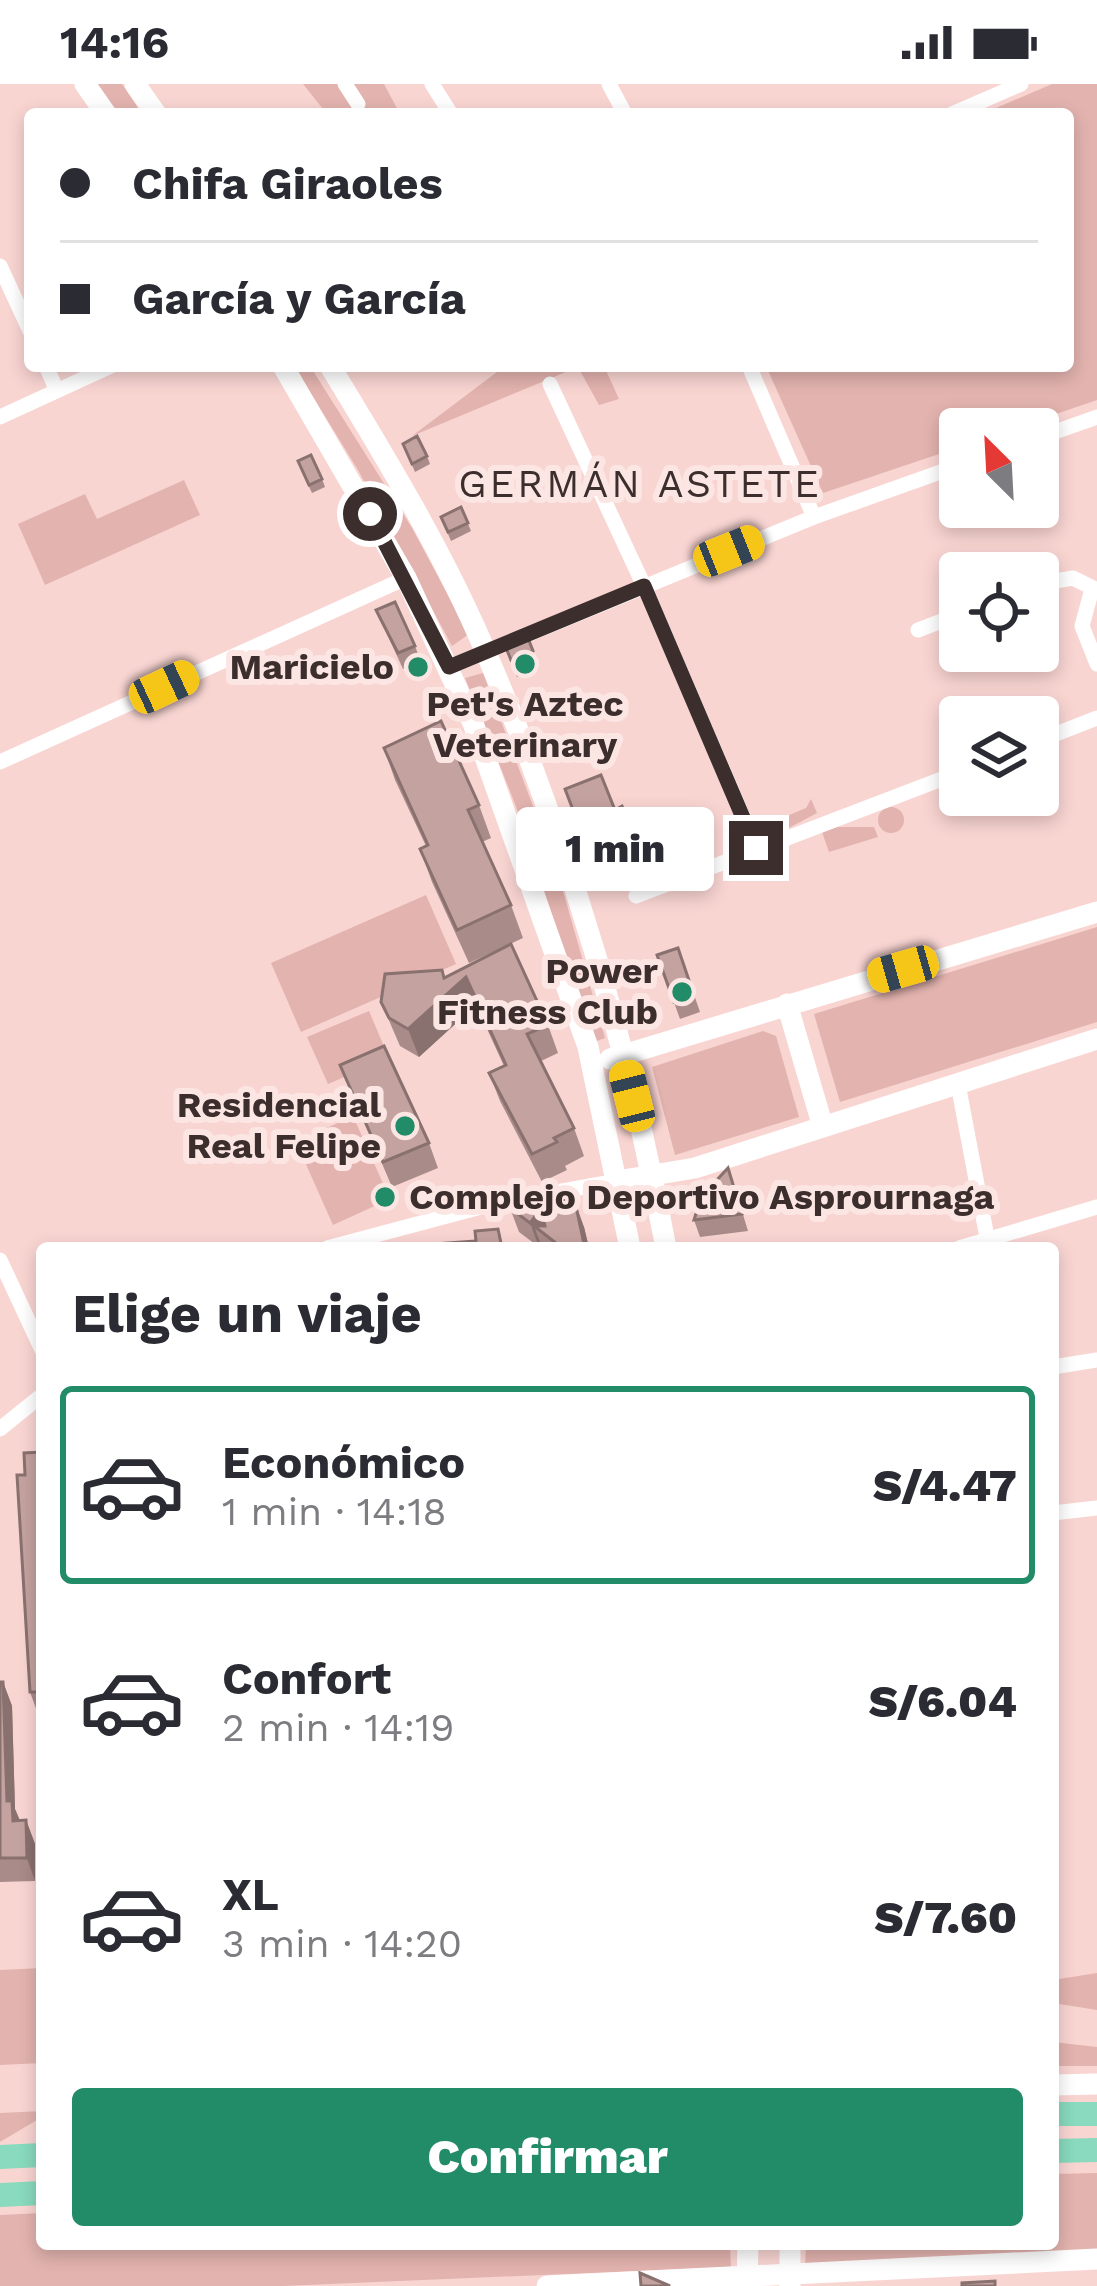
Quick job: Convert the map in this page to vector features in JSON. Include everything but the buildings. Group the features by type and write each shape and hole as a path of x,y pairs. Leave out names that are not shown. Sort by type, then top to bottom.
{"main road":[{"path":"287,372 406,578 449,667 519,846 592,1064 629,1242"},
{"path":"333,372 486,652 569,868 652,1176 665,1242"},
{"path":"592,1064 1097,912"},
{"path":"787,1004 823,1127"},
{"path":"616,1181 652,1176 823,1127 1097,1039"},
{"path":"1059,2085 1097,2084"},
{"path":"1059,2114 1097,2114"},
{"path":"1059,2151 1097,2150"},
{"path":"0,2157 36,2155"},
{"path":"0,2195 36,2193"},
{"path":"747,2282 748,2250"},
{"path":"790,2250 790,2281"},
{"path":"547,2286 790,2281 884,2272 942,2278 1097,2258"},
{"path":"854,2286 884,2272"}],"street":[{"path":"345,84 358,104"},
{"path":"966,108 1021,84"},
{"path":"1,271 24,319"},
{"path":"49,372 57,391"},
{"path":"0,417 98,372"},
{"path":"752,372 814,517"},
{"path":"550,384 644,586 756,848"},
{"path":"1059,433 1096,423"},
{"path":"449,667 814,517 939,472"},
{"path":"0,762 406,578"},
{"path":"1059,580 1072,578 1095,590 1082,626 1097,664"},
{"path":"918,630 939,622"},
{"path":"1059,733 1097,718"},
{"path":"636,896 939,780"},
{"path":"958,1084 987,1242"},
{"path":"350,1242 496,1203 616,1181"},
{"path":"997,1242 1097,1208"},
{"path":"0,1260 36,1337"},
{"path":"1059,1366 1097,1360"},
{"path":"0,1429 36,1400"},
{"path":"1059,1512 1097,1508"}],"shaded area":[{"path":"96,84 122,84 138,108 113,108"},
{"path":"303,84 384,84 397,108 322,108"},
{"path":"1052,84 1097,84 1097,400 1059,413 1059,408 939,408 939,454 823,493 769,372 1074,372 1074,108 996,108"},
{"path":"298,372 314,372 412,528 469,634 452,646 358,470"},
{"path":"497,372 566,372 412,436"},
{"path":"581,372 607,372 619,399 599,405"},
{"path":"184,480 200,515 45,585 18,524 85,494 97,519"},
{"path":"483,673 557,870 605,1038 594,1042 519,814 465,678"},
{"path":"811,799 817,813 785,830 772,830 768,824 806,808"},
{"path":"891,807 904,820 891,833 878,820"},
{"path":"836,827 874,827 878,837 829,852 822,832"},
{"path":"426,895 456,964 301,1032 271,963"},
{"path":"1097,927 1097,1022 840,1102 814,1014"},
{"path":"369,1011 389,1058 328,1084 307,1037"},
{"path":"763,1031 776,1036 799,1117 675,1155 652,1067"},
{"path":"353,1116 390,1199 333,1225 296,1142"},
{"path":"36,1968 36,2063 0,2065 0,1970"},
{"path":"1097,1973 1097,2010 1059,2004 1059,1979"},
{"path":"1059,2043 1097,2047 1097,2066 1059,2066"},
{"path":"36,2111 36,2121 0,2142 0,2113"},
{"path":"1097,2173 1097,2251 805,2267 806,2250 1059,2250 1059,2174"},
{"path":"36,2213 36,2250 730,2250 731,2267 283,2286 0,2286 0,2215"}],"place":[{"name":"Pet's Aztec Veterinary","path":"525,664"},
{"name":"Maricielo","path":"418,667"},
{"name":"Power Fitness Club","path":"682,992"},
{"name":"Residencial Real Felipe","path":"405,1126"},
{"name":"Complejo Deportivo Asprournaga","path":"385,1197"}],"district":[{"name":"GERMÁN ASTETE","path":"640,483"}],"route":[{"path":"370,514 449,667 644,586 756,848"}]}
